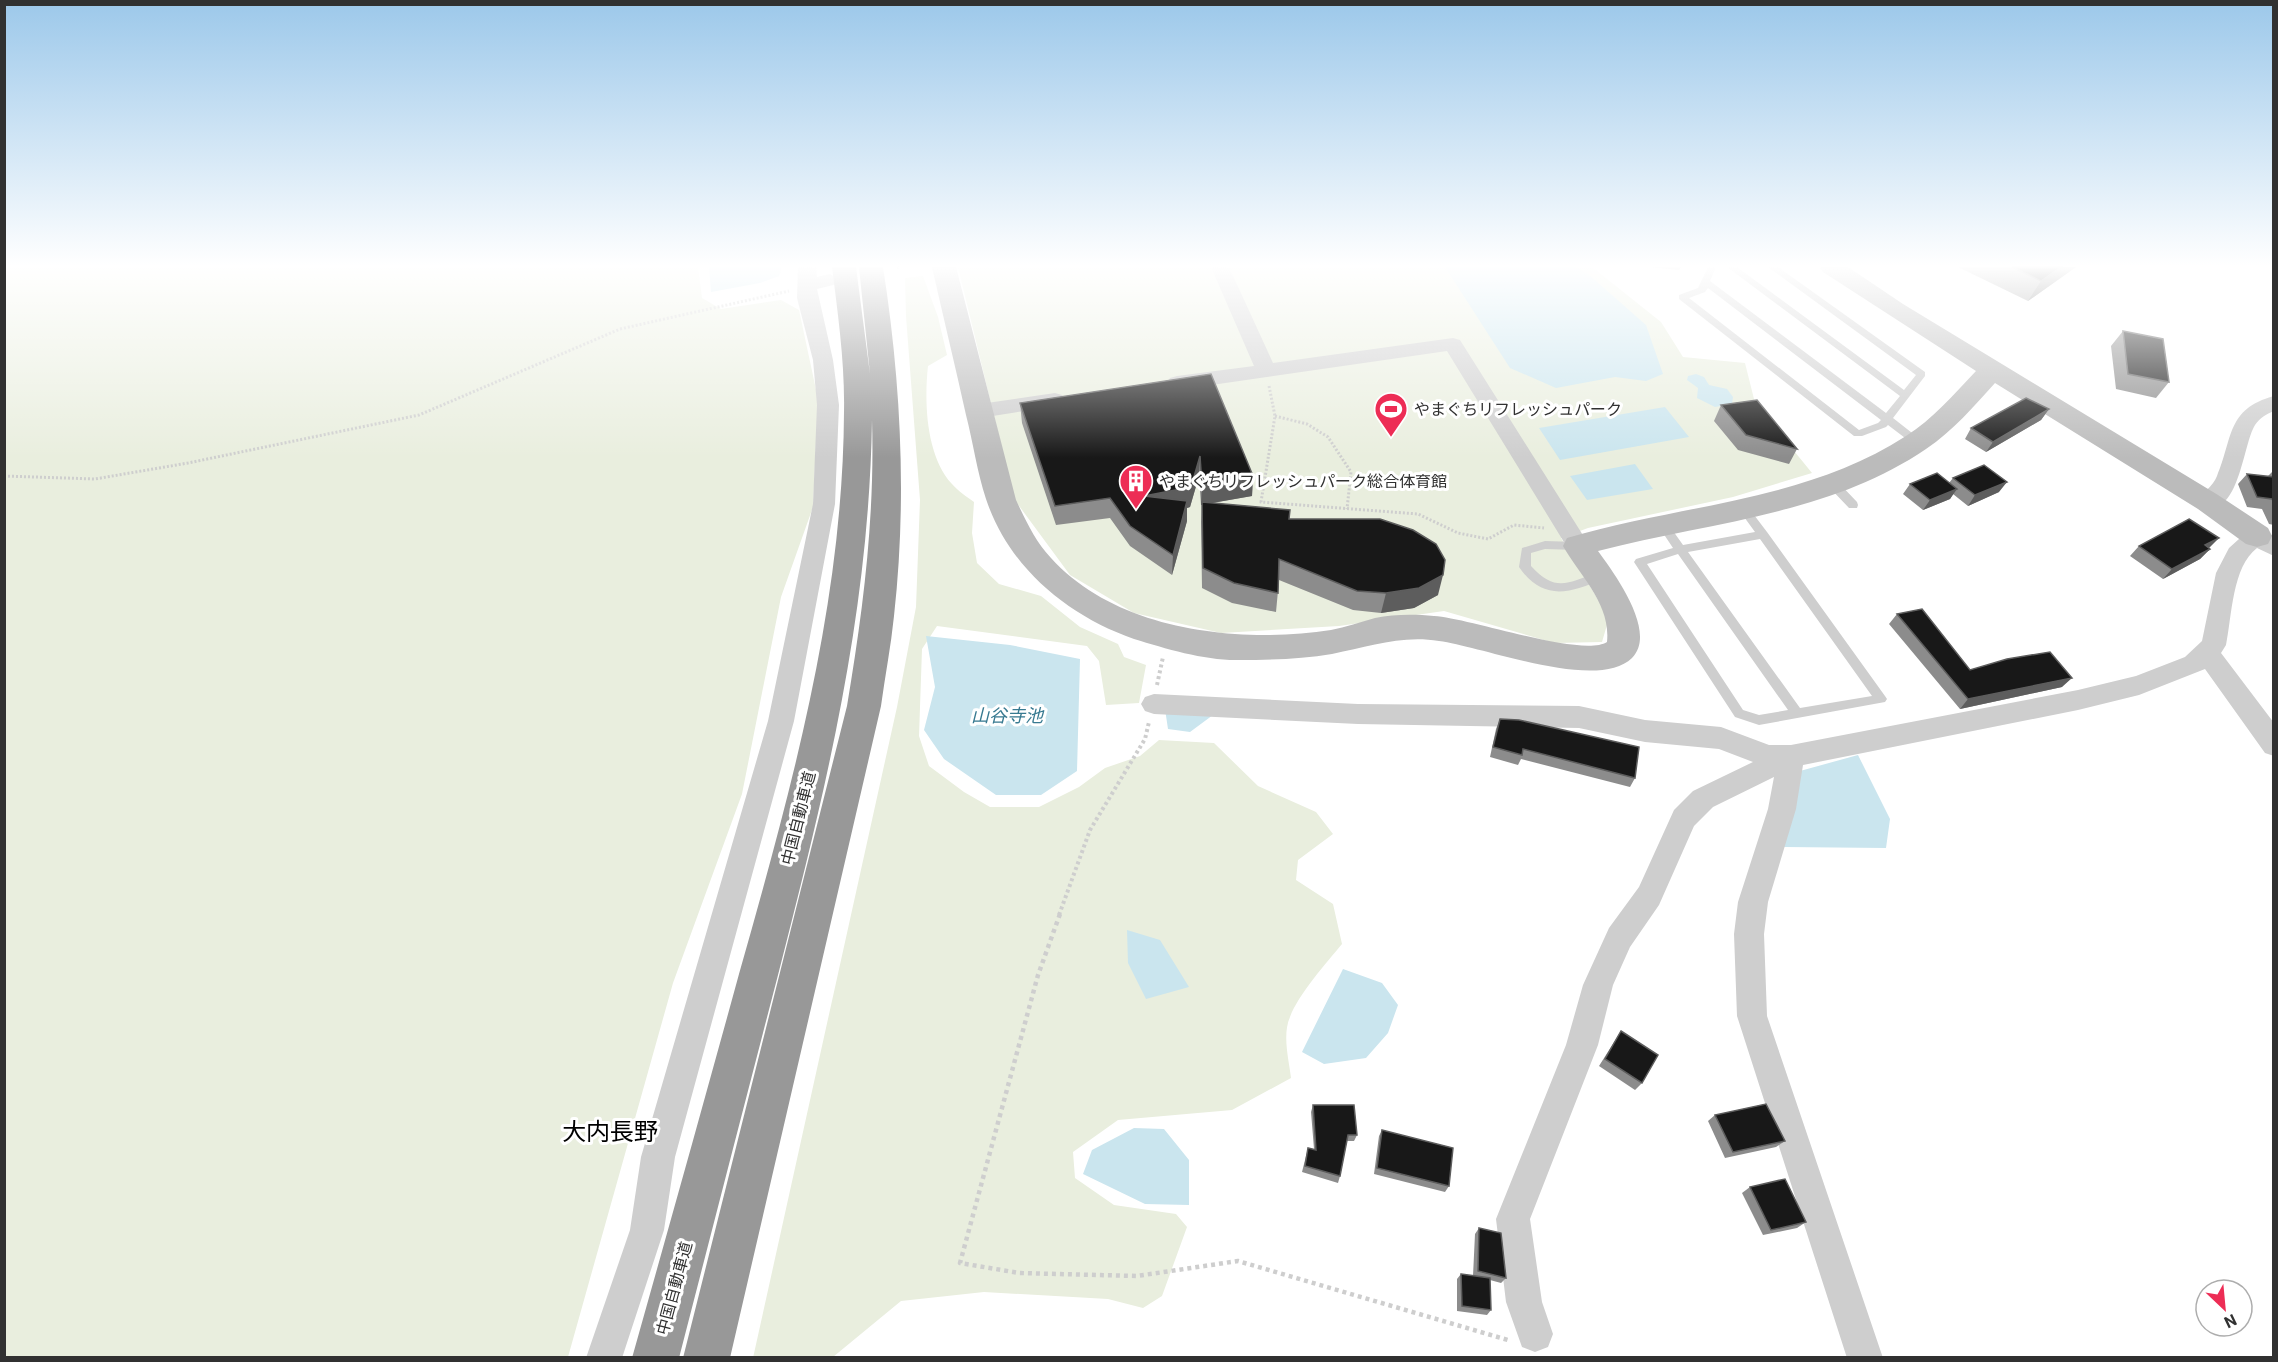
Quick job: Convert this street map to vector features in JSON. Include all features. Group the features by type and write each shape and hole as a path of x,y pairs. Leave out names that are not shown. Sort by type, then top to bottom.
{"highway":[{"name":"中国自動車道","path":"655,1358 773,922 825,709 840,633 851,548 858,411 853,331"},
{"path":"706,1358 864,706 880,604 886,513 887,408 880,331"}],"street":[{"path":"604,1358 647,1230 658,1157 781,721 824,504 828,405 823,360 815,331"},
{"path":"960,331 1001,500 1020,539 1041,567 1076,596 1128,624 1167,637 1237,648 1280,648 1331,642 1393,628 1436,628 1570,658 1595,660 1609,657 1622,648 1625,635 1621,614 1453,344 1151,386"},
{"path":"1248,331 1266,370"},
{"path":"1930,331 2208,502 2266,542"},
{"path":"1574,538 1778,503 1833,484 1889,459 1917,442 1957,408 1991,370"},
{"path":"980,411 1071,398"},
{"path":"2208,502 2220,494 2231,475 2240,431 2250,416 2264,405 2274,403"},
{"path":"1154,704 1358,714 1579,717 1645,731 1721,738 1768,756 1791,756 2098,695 2139,685 2194,664 2214,645 2228,573 2241,548 2266,542"},
{"path":"2206,654 2222,670 2274,745"},
{"path":"1535,1334 1524,1302 1513,1218 1582,1045 1598,986 1619,939 1648,896 1684,818 1703,799 1791,756"},
{"path":"1791,756 1782,808 1753,902 1749,934 1752,1016 1865,1358"}],"lane":[{"path":"1725,331 1858,434 1882,425 1922,374 1861,331"},
{"path":"1770,331 1917,442"},
{"path":"1817,331 1905,395"},
{"path":"1833,484 1853,505"},
{"path":"1744,510 1763,535 1881,699 1759,720 1739,714 1640,562 1680,549 1763,535"},
{"path":"1662,524 1797,714"},
{"path":"1574,538 1526,552 1525,567 1538,582 1558,589 1579,585 1599,576"}],"path":[{"path":"4,476 95,479 188,463 419,415 619,331"},
{"path":"1266,370 1275,416 1261,502 1418,514 1458,533 1488,539 1514,525 1574,538"},
{"path":"1275,416 1308,424 1328,437 1351,472 1347,509"},
{"path":"1167,637 1145,739 1090,830 1038,975 960,1263 1019,1273 1137,1276 1238,1261 1507,1340"}],"green space":[{"path":"5,331 803,331 818,399 813,507 781,597 742,794 673,983 568,1357 5,1358"},
{"path":"907,331 941,331 947,355 928,366 926,396 929,428 932,444 943,472 954,487 974,502 972,533 977,563 999,584 1041,596 1080,627 1118,644 1124,657 1146,665 1139,703 1106,705 1099,661 1087,646 937,626 922,649 919,736 929,766 964,792 990,807 1039,807 1079,787 1105,768 1140,756 1159,740 1214,743 1258,786 1316,812 1333,834 1298,860 1296,880 1333,904 1342,944 1306,989 1290,1017 1286,1039 1291,1078 1232,1110 1118,1120 1073,1152 1075,1178 1114,1205 1176,1214 1187,1227 1162,1296 1143,1308 1108,1299 984,1292 901,1301 833,1357 753,1358 897,707 916,607 920,500"},
{"name":"やまぐちリフレッシュパーク","path":"973,331 1666,331 1683,357 1745,363 1755,403 1812,473 1733,497 1588,528 1561,538 1609,618 1602,642 1554,643 1444,611 1339,626 1221,633 1134,613 1070,575 1014,499"}],"water":[{"path":"1486,331 1648,331 1663,374 1646,381 1615,377 1556,388 1510,368"},
{"path":"1696,374 1704,377 1709,385 1727,389 1733,397 1732,404 1715,407 1697,398 1698,388 1687,380 1688,376"},
{"path":"1665,407 1689,437 1560,460 1539,428"},
{"path":"1635,464 1653,489 1587,500 1570,476"},
{"name":"山谷寺池","path":"926,636 1010,645 1080,659 1077,771 1041,795 996,795 944,759 924,730 935,687"},
{"path":"1165,709 1213,715 1190,732 1168,729"},
{"path":"1858,755 1890,819 1886,848 1784,847 1800,771"},
{"path":"1127,930 1160,940 1189,987 1146,999 1128,963"},
{"path":"1343,969 1382,983 1398,1005 1388,1033 1366,1058 1324,1064 1302,1052"},
{"path":"1134,1128 1164,1129 1189,1160 1189,1205 1145,1204 1083,1174 1092,1150"}],"building":[{"path":"2123,331 2163,339 2169,382 2128,374"},
{"path":"1211,374 1253,476 1202,485 1200,456 1191,487 1144,496 1187,501 1173,555 1130,526 1110,498 1055,506 1020,403"},
{"path":"2026,398 2049,409 1993,442 1971,428"},
{"path":"1757,400 1797,449 1746,435 1721,405"},
{"path":"1984,465 2007,482 1975,495 1953,478"},
{"path":"1937,473 1957,489 1930,500 1910,484"},
{"path":"2247,474 2274,477 2274,503 2272,499 2257,497"},
{"path":"1202,502 1290,510 1289,519 1380,519 1413,530 1436,544 1445,560 1443,575 1419,588 1386,593 1357,591 1279,559 1278,593 1234,583 1203,568"},
{"path":"2189,519 2219,538 2205,545 2210,549 2172,569 2139,546"},
{"path":"1922,609 1970,670 2007,659 2050,652 2072,678 1968,699 1897,614"},
{"path":"1500,719 1519,720 1639,747 1635,778 1523,749 1522,755 1493,747"},
{"path":"1621,1031 1658,1055 1642,1083 1605,1059"},
{"path":"1766,1104 1785,1141 1733,1152 1715,1115"},
{"path":"1313,1105 1354,1105 1357,1135 1348,1135 1340,1176 1305,1166 1308,1148 1316,1150"},
{"path":"1382,1130 1453,1148 1449,1186 1377,1168"},
{"path":"1785,1179 1806,1222 1771,1230 1750,1187"},
{"path":"1479,1228 1501,1233 1506,1278 1478,1271"},
{"path":"1461,1274 1490,1278 1491,1310 1462,1306"}],"place":[{"name":"やまぐちリフレッシュパーク","path":"1391,438"},
{"name":"やまぐちリフレッシュパーク総合体育館","path":"1136,510"}],"district":[{"name":"大内長野","path":"610,1132"}]}
